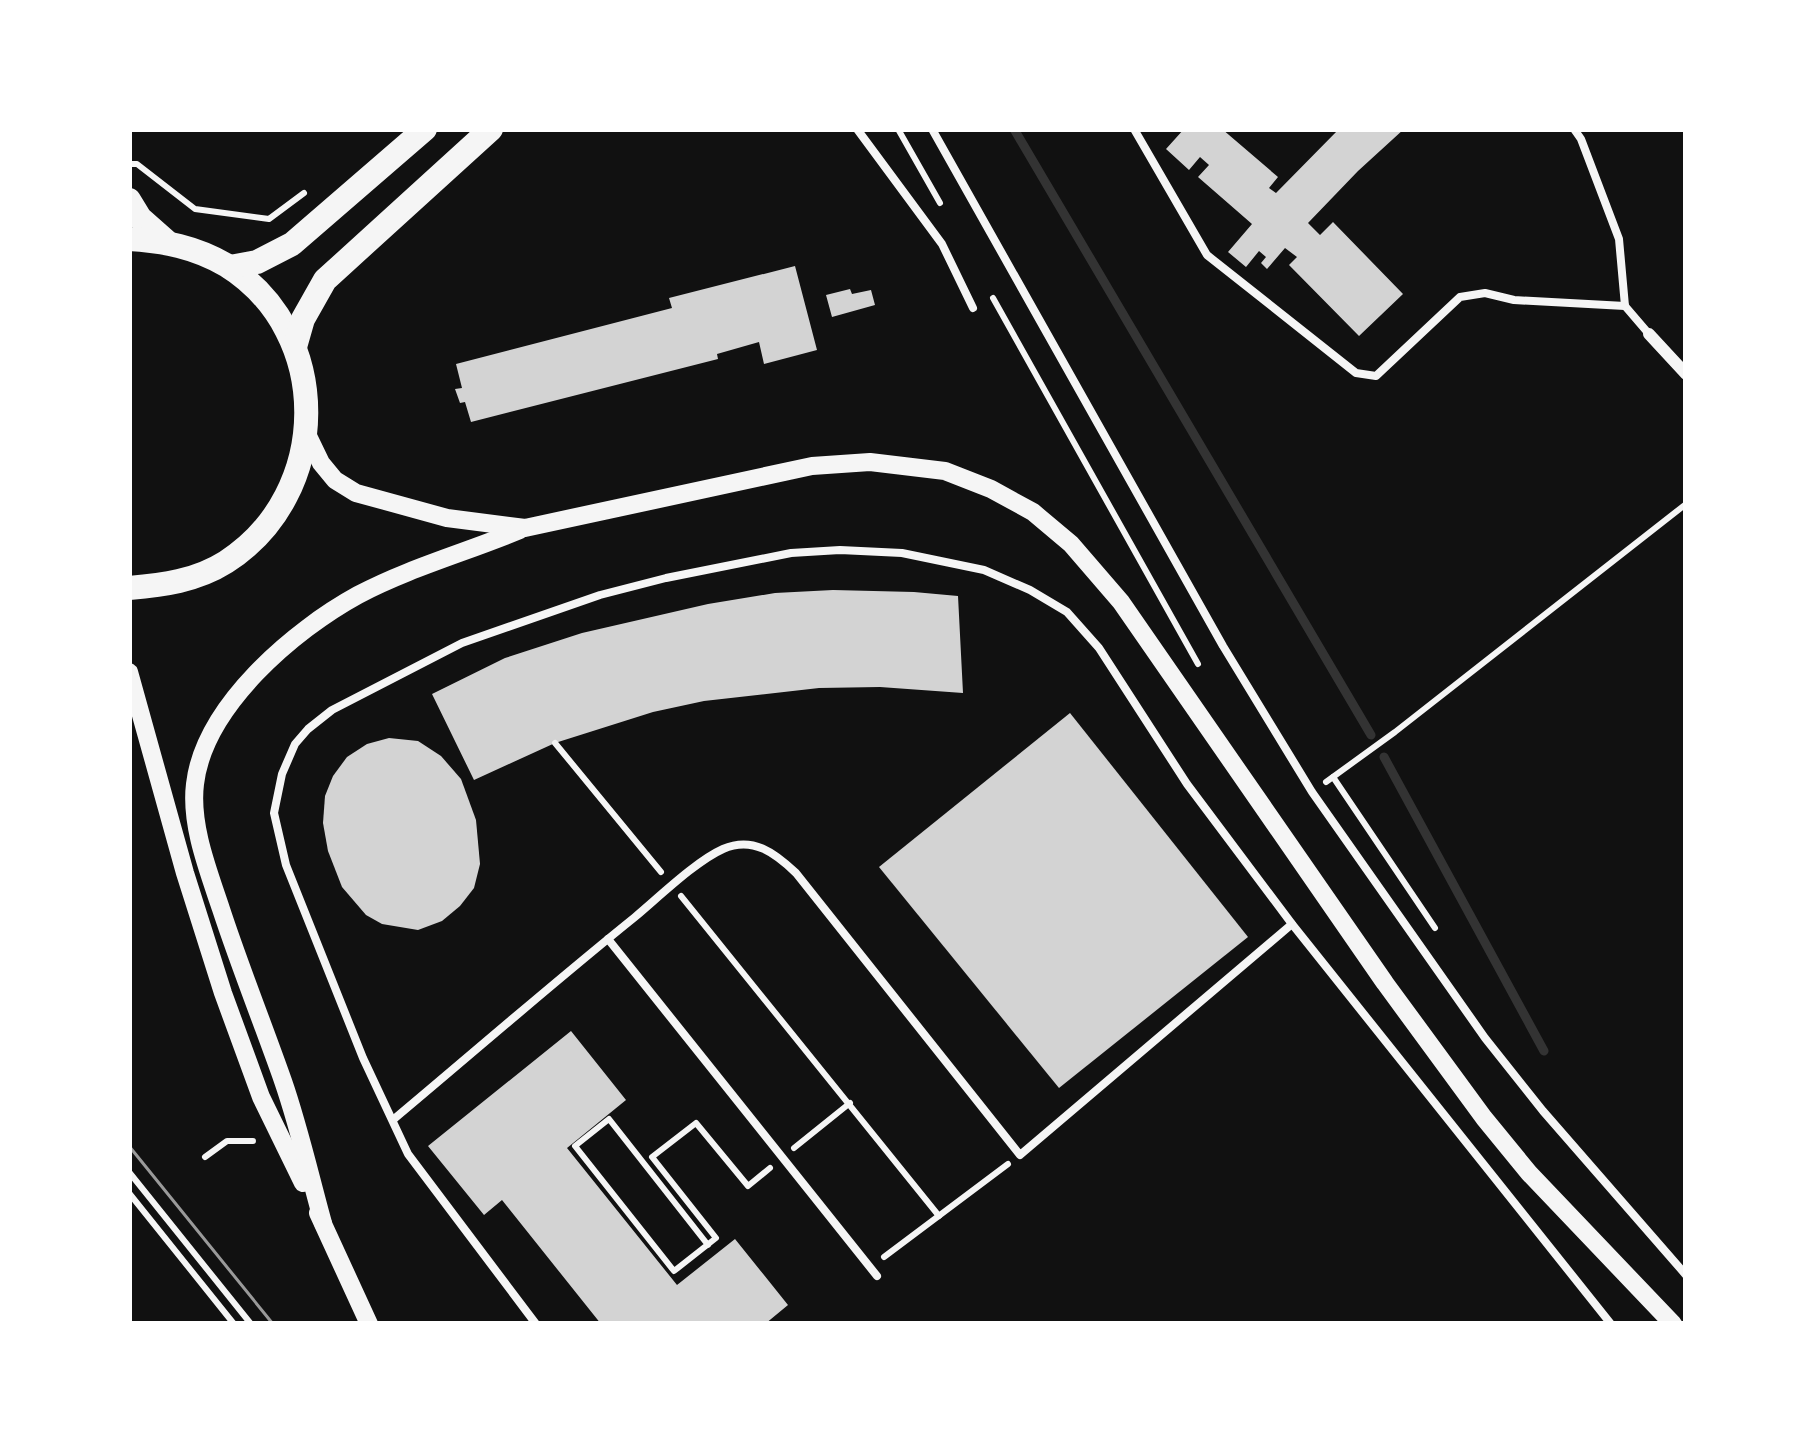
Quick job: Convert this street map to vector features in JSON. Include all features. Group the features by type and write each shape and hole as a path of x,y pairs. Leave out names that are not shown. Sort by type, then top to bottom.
{"main road":[{"path":"230,267 257,262 292,244 425,129"},
{"path":"295,347 303,319 325,280 491,129"},
{"path":"129,200 140,218 166,241"},
{"path":"129,239 166,241 230,267 268,302 295,347 307,389 307,434 293,484 266,528 226,562 179,583 129,588"}],"street":[{"path":"1649,334 1686,374"},
{"path":"307,434 321,463 356,494 447,518 525,528"},
{"path":"322,1223 285,1085 207,867 195,811 201,756 246,685 309,626 358,595 525,528 786,471 839,463 896,463 945,471 991,489 1033,512 1071,544 1121,602 1484,1118 1529,1173 1672,1324"},
{"path":"129,672 185,873 261,1097 370,1324"}],"lane":[{"path":"857,129 942,244 973,308"},
{"path":"932,129 1222,646 1312,792 1485,1038 1686,1275"},
{"path":"1134,129 1207,255 1356,374 1376,376 1460,297 1485,293 1514,300 1624,306"},
{"path":"1574,129 1619,239 1624,306 1649,334"},
{"path":"536,1324 408,1154 363,1058 286,865 274,813 282,774 295,745 332,710 462,643 600,596 719,566 840,550 902,553 984,571 1067,612 1099,648 1187,784 1292,924 1611,1324"},
{"path":"394,1119 608,939 726,847 753,845 772,850 796,873 1020,1155 1292,924"},
{"path":"608,939 874,1272"}],"path":[{"path":"898,129 945,212"},
{"path":"129,164 136,164 195,209 269,220"},
{"path":"992,296 1201,670"},
{"path":"1312,792 1686,504"},
{"path":"555,743 939,1216"},
{"path":"708,1245 609,1118 572,1148 672,1274 708,1245 716,1238 652,1157 696,1123 748,1186 850,1103"},
{"path":"205,1156 226,1141 253,1141"},
{"path":"874,1272 1020,1155"},
{"path":"129,1172 251,1324"},
{"path":"129,1193 234,1324"}],"building":[{"path":"1184,129 1222,129 1278,177 1269,188 1276,193 1339,129 1404,129 1308,223 1320,235 1333,222 1403,294 1359,336 1289,265 1297,257 1285,248 1267,269 1261,263 1266,257 1259,251 1246,267 1228,252 1252,224 1198,177 1209,165 1200,157 1189,170 1166,149"},
{"path":"795,266 817,350 764,364 759,342 717,354 718,359 471,422 465,402 460,403 456,364 672,308 669,298"},
{"path":"850,289 852,294 871,290 875,305 832,317 826,295"},
{"path":"833,590 958,596 963,693 819,688 704,701 555,743 474,780 432,694 505,658 582,633 708,604"},
{"path":"1070,713 1248,937 1059,1088 879,867"},
{"path":"389,738 418,741 441,756 461,779 476,820 480,864 474,888 442,921 418,930 382,924 366,915 342,887 323,823 325,796 347,757 367,744"},
{"path":"571,1031 626,1100 567,1148 677,1285 735,1239 788,1305 765,1324 601,1324 502,1200 484,1215 428,1146"}],"waterway":[{"path":"1014,129 1371,735"},
{"path":"1384,757 1544,1051"}],"tram line":[{"path":"129,1146 273,1324"}]}
